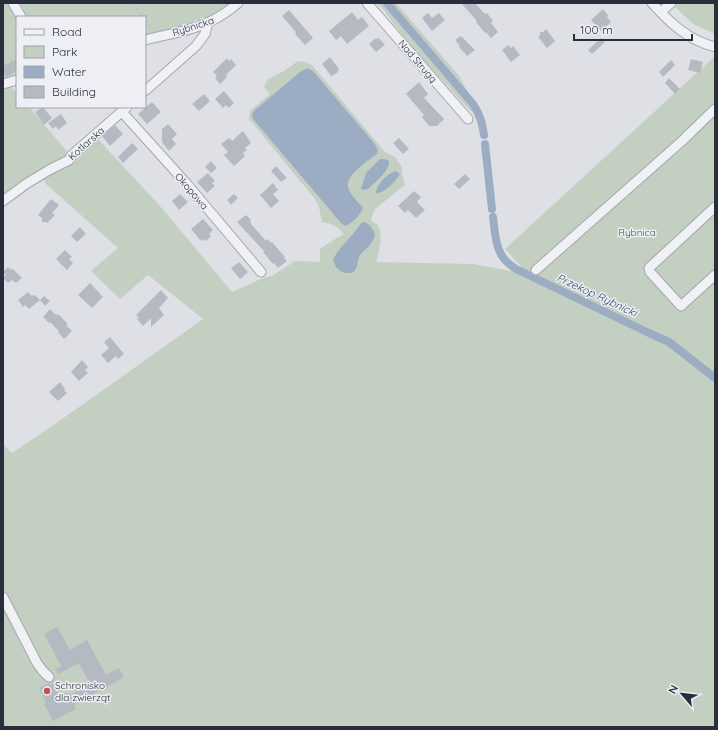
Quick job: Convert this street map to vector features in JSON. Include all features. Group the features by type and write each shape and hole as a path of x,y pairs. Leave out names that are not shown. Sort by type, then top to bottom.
{"street":[{"path":"13,3 20,16"},
{"name":"Rybnicka","path":"146,40 184,31 208,23 220,17 238,3"},
{"name":"Nad Strugą","path":"367,3 468,119"},
{"path":"652,3 660,12 687,35 715,47"},
{"path":"660,12 671,3"},
{"path":"146,90 196,46 205,34 208,23"},
{"path":"3,84 16,80"},
{"name":"Kotlarska","path":"3,202 26,184 69,160 71,156 125,109"},
{"name":"Okopowa","path":"125,109 261,272"},
{"path":"536,270 682,141 715,109"},
{"path":"715,207 649,268 650,272 681,306 715,275"},
{"path":"3,597 37,664 49,677"}],"path":[{"path":"132,3 142,16"},
{"path":"146,20 158,36"}],"green space":[{"path":"3,3 10,3 16,16 16,76 3,80"},
{"path":"20,3 231,3 214,14 199,21 146,35 146,16 26,16"},
{"path":"377,3 396,3 460,77 469,95 477,105 474,111 471,111 462,102 419,56"},
{"path":"671,3 715,3 715,34 693,24"},
{"name":"Rybnica","path":"715,56 715,727 3,727 3,444 12,453 84,404 203,319 148,275 120,299 91,271 118,248 46,184 42,176 96,137 160,206 232,292 263,278 272,276 295,261 320,262 320,249 344,234 334,226 322,222 319,207 315,199 249,119 250,111 270,94 264,87 268,79 284,71 298,61 305,62 312,65 385,152 395,157 402,167 402,175 405,185 375,209 371,220 377,224 381,238 376,262 473,264 528,274 505,249","holes":["308,68 313,71 375,144 378,150 377,154 357,169 347,184 351,194 358,202 256,109 301,71"]},
{"path":"11,87 16,92 16,108 30,108 71,156 3,196 3,90"}],"water":[{"path":"308,68 313,71 375,144 378,150 377,154 362,165 349,180 349,190 363,208 351,223 345,226 253,119 252,114 256,109 301,71"},
{"path":"380,159 389,161 387,169 368,189 361,189 366,173"},
{"path":"396,171 400,174 387,188 377,194 377,188 382,181"},
{"path":"362,222 367,223 371,228 375,234 374,239 359,257 357,268 354,271 349,273 339,270 333,259"}],"building":[{"path":"461,3 475,3 485,14 487,13 493,21 491,23 498,32 491,38 486,32 485,33 476,22 477,21"},
{"path":"603,9 611,22 601,31 591,20"},
{"path":"289,10 313,38 305,45 282,16"},
{"path":"352,12 358,20 362,17 369,26 347,44 341,36 336,40 329,31"},
{"path":"428,13 432,18 439,13 445,20 432,31 422,18"},
{"path":"546,29 555,41 547,48 538,37 540,32 543,32"},
{"path":"461,36 475,50 467,56 455,40"},
{"path":"376,38 379,38 385,45 376,52 369,44"},
{"path":"601,38 605,42 592,54 588,50"},
{"path":"508,45 511,48 513,46 520,55 511,62 502,50"},
{"path":"330,57 339,69 337,73 331,76 322,64"},
{"path":"227,58 229,61 231,59 236,65 226,75 227,77 220,84 215,78 217,76 213,72"},
{"path":"691,59 703,62 700,73 688,70"},
{"path":"16,60 16,72 6,77 3,71 3,66"},
{"path":"671,60 675,65 663,77 659,72"},
{"path":"669,78 680,89 675,94 665,83"},
{"path":"419,82 428,94 424,98 444,119 437,126 429,126 422,117 424,115 406,94"},
{"path":"224,91 234,103 229,108 226,105 223,108 215,99"},
{"path":"204,94 210,101 199,111 192,104"},
{"path":"152,102 161,112 147,124 138,114"},
{"path":"44,108 52,118 44,125 35,112"},
{"path":"61,114 67,123 58,130 56,126 53,129 48,123"},
{"path":"168,124 177,134 172,139 176,144 169,151 162,142 162,129"},
{"path":"115,125 123,134 110,146 102,136"},
{"path":"243,131 251,143 245,148 247,150 243,153 245,156 234,166 224,155 228,152 221,144 229,138 232,141"},
{"path":"399,138 409,149 403,154 393,143"},
{"path":"132,143 138,149 123,163 118,157"},
{"path":"211,161 217,168 211,173 205,167"},
{"path":"276,166 287,178 281,182 271,171"},
{"path":"208,173 215,181 212,183 215,186 207,193 197,182"},
{"path":"465,174 470,179 459,189 454,184"},
{"path":"273,183 278,190 273,194 279,201 271,208 260,195"},
{"path":"414,191 421,197 417,202 425,210 416,218 408,210 405,213 398,206"},
{"path":"180,194 188,202 179,210 172,201"},
{"path":"234,194 238,198 231,205 227,200"},
{"path":"51,199 59,205 52,213 55,215 47,223 42,222 42,218 38,215"},
{"path":"246,215 251,220 252,225 266,241 268,239 271,243 272,242 285,257 284,258 287,261 278,268 237,222"},
{"path":"203,219 213,230 209,234 211,236 206,241 204,239 201,241 191,229"},
{"path":"80,227 86,234 77,242 71,236"},
{"path":"65,250 72,257 69,259 73,263 67,270 56,259"},
{"path":"239,262 248,272 240,279 231,268"},
{"path":"8,267 11,270 12,268 22,278 16,283 12,280 8,283 3,278 6,275 3,272"},
{"path":"90,283 103,297 92,308 78,295"},
{"path":"161,290 168,298 159,308 164,315 151,327 151,318 143,326 137,319 139,318 136,315"},
{"path":"28,292 40,300 29,309 25,305 23,307 18,300"},
{"path":"44,296 50,301 45,306 40,300"},
{"path":"50,309 56,315 58,314 68,324 66,325 72,331 64,339 58,332 59,331 43,317"},
{"path":"110,337 124,354 118,359 116,356 108,363 101,355 109,348 104,342"},
{"path":"82,360 88,367 85,370 88,373 79,381 71,372"},
{"path":"60,382 67,393 58,401 49,392"},
{"path":"57,627 70,650 87,640 106,675 119,668 124,677 74,705 76,709 53,721 44,704 46,703 39,688 49,683 50,685 53,684 59,697 67,692 69,696 82,688 80,685 88,680 79,663 58,674 55,669 61,666 44,634"}],"waterway":[{"name":"Przekop Rybnicki","path":"387,3 473,104 480,119 484,135"},
{"name":"Przekop Rybnicki","path":"485,144 492,209"},
{"name":"Przekop Rybnicki","path":"493,217 496,240 502,257 516,269 669,342 715,378"}],"place":[{"name":"Schronisko dla zwierząt","path":"47,691"}]}
